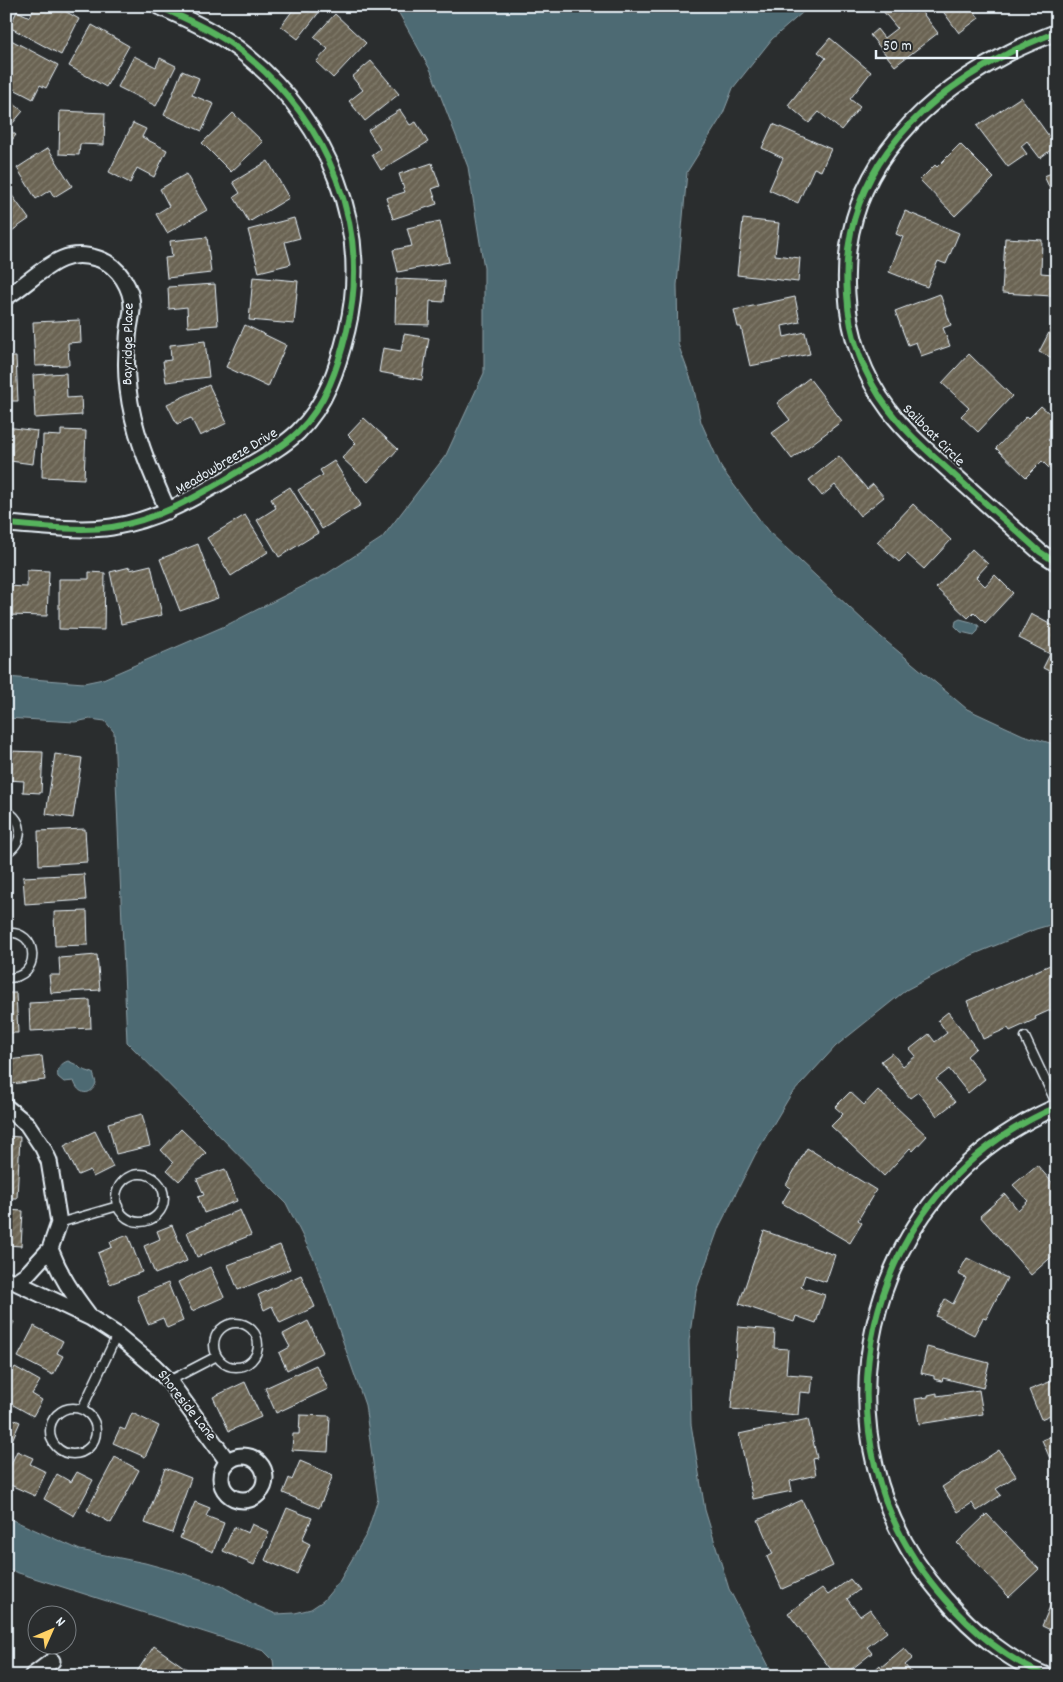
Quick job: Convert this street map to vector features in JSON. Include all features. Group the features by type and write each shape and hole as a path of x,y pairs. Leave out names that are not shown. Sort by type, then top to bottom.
{"street":[{"name":"Meadowbreeze Drive","path":"6,524 79,529 111,527 141,521 195,498 273,451 298,432 317,409 341,357 350,319 354,281 352,242 345,203 327,154 310,124 293,102 245,54 212,32 158,6"},
{"name":"Sailboat Circle","path":"1057,32 1018,48 972,74 933,102 889,147 873,174 860,202 850,232 846,278 848,309 854,340 872,383 889,409 909,433 943,465 1040,552 1057,563"},
{"name":"Bayridge Place","path":"6,297 52,264 76,255 90,256 102,260 113,267 122,277 130,296 132,309 126,374 134,424 144,455 168,511"},
{"path":"1047,1676 1012,1657 979,1633 958,1614 930,1583 894,1524 880,1485 870,1444 866,1403 868,1361 875,1320 887,1280 905,1242 927,1208 954,1176 974,1157 1008,1132 1057,1106"},
{"path":"6,1107 27,1124 49,1161 59,1223 50,1249 33,1268 11,1280"},
{"name":"Shoreside Lane","path":"50,1249 58,1270 69,1290 91,1318"},
{"name":"Shoreside Lane","path":"11,1280 91,1318 154,1366 169,1381 228,1462"},
{"path":"32,1676 52,1661"}],"lane":[{"path":"6,811 15,817 19,823 20,838 17,845 6,853"},
{"path":"6,933 18,934 25,938 33,951 33,959 30,966 20,976 6,978"},
{"path":"1024,1037 1057,1106"},
{"path":"132,1175 147,1175 160,1184 163,1191 163,1207 152,1219 144,1222 136,1222 129,1219 122,1214 118,1206 116,1199 120,1184 132,1175"},
{"path":"59,1223 118,1206"},
{"path":"233,1323 247,1325 257,1336 259,1343 255,1358 243,1367 235,1368 228,1366 221,1362 217,1356 214,1342 216,1335 226,1325 233,1323"},
{"path":"82,1410 117,1336"},
{"path":"169,1381 217,1356"},
{"path":"66,1409 82,1410 93,1418 97,1433 95,1440 91,1446 79,1454 64,1452 57,1448 52,1441 50,1434 54,1418 66,1409"}],"water":[{"path":"395,6 810,6 772,39 733,88 722,116 687,172 677,285 678,344 693,385 701,422 722,469 768,531 881,637 967,709 1023,735 1057,745 1057,923 1036,929 972,955 906,990 836,1046 790,1096 755,1155 719,1227 696,1291 689,1341 691,1424 705,1510 729,1589 774,1676 275,1676 273,1660 264,1651 6,1569 6,1517 80,1550 145,1563 185,1574 222,1586 255,1605 276,1614 295,1613 311,1609 323,1601 339,1582 367,1533 378,1499 365,1405 315,1261 286,1203 127,1042 114,732 105,721 90,719 75,722 6,718 6,677 84,683 103,679 227,625 325,575 382,538 446,455 484,373 484,268 468,167 431,71"},
{"path":"960,619 975,623 979,626 978,631 974,635 961,632 955,626 956,621"},
{"path":"68,1061 81,1069 93,1073 96,1083 91,1091 85,1093 78,1089 74,1081 64,1082 58,1077 60,1067"}],"building":[{"path":"35,6 56,6 79,19 61,55 9,27 17,11 30,17"},
{"path":"289,6 324,6 298,39 281,26 293,10"},
{"path":"887,6 917,6 938,33 895,66 870,35 877,29 884,38 897,28 882,10"},
{"path":"939,6 970,6 979,18 959,33"},
{"path":"335,14 366,43 333,78 316,62 328,49 314,37"},
{"path":"92,25 129,46 106,87 69,66"},
{"path":"830,38 871,72 850,99 860,107 841,130 819,112 809,123 788,105 826,58 818,52"},
{"path":"11,40 58,65 46,88 40,85 33,99 6,85 6,48"},
{"path":"134,56 156,67 160,58 176,66 156,106 118,87"},
{"path":"371,61 399,94 365,121 349,101 363,90 352,77"},
{"path":"182,71 199,78 192,95 214,104 202,131 164,115"},
{"path":"1021,97 1056,146 1040,158 1027,141 1021,146 1027,154 1008,167 977,126"},
{"path":"6,98 23,111 8,129 16,135 6,147"},
{"path":"400,110 410,125 416,122 428,142 381,170 372,155 380,149 368,130"},
{"path":"60,111 105,113 104,145 80,144 79,155 59,154"},
{"path":"233,113 263,142 231,172 202,143"},
{"path":"133,123 146,129 142,137 167,150 154,177 137,168 130,183 109,172"},
{"path":"773,124 831,149 821,171 814,168 798,203 769,190 783,158 762,148"},
{"path":"960,144 994,178 955,216 920,180 935,165 937,167"},
{"path":"48,148 72,186 54,197 50,190 36,199 17,168"},
{"path":"268,161 289,198 249,222 234,197 240,193 233,182"},
{"path":"432,163 440,186 432,189 437,204 393,219 386,198 405,192 399,174"},
{"path":"1057,171 1057,204 1044,176"},
{"path":"186,174 207,210 167,233 156,214 169,206 160,189"},
{"path":"6,187 29,219 6,235"},
{"path":"905,211 959,233 946,264 938,261 927,287 889,272 903,237 896,234"},
{"path":"294,218 300,238 285,242 291,264 259,272 248,230"},
{"path":"743,219 779,223 775,255 800,258 798,282 737,275"},
{"path":"440,221 449,262 398,272 393,250 412,246 407,228"},
{"path":"207,237 211,273 167,278 165,258 172,257 170,241"},
{"path":"1005,238 1042,240 1041,273 1053,274 1052,296 1002,293"},
{"path":"253,277 298,281 294,324 249,320"},
{"path":"396,279 445,281 444,302 430,301 429,325 395,324"},
{"path":"215,284 218,325 188,327 187,307 169,309 168,287"},
{"path":"940,294 951,325 943,328 950,346 921,356 916,342 908,345 895,311"},
{"path":"795,297 800,322 782,326 784,337 805,332 810,354 750,366 741,327 738,327 734,310"},
{"path":"1057,319 1057,360 1039,352"},
{"path":"80,320 81,342 68,343 69,365 35,366 33,322"},
{"path":"245,325 286,345 268,387 226,367"},
{"path":"404,334 429,338 422,380 379,372 383,348 401,351"},
{"path":"205,341 209,377 166,382 163,361 171,360 170,345"},
{"path":"969,354 1012,396 978,432 961,416 969,408 942,383"},
{"path":"6,357 16,357 18,401 6,401"},
{"path":"66,373 67,398 81,397 82,415 35,418 33,375"},
{"path":"809,378 842,421 792,459 772,433 790,420 777,403"},
{"path":"209,385 227,423 200,436 191,418 177,424 167,404"},
{"path":"1041,406 1057,420 1057,430 1048,440 1057,449 1057,462 1050,469 1042,461 1026,477 996,448 1027,416 1029,418"},
{"path":"364,418 398,449 368,482 342,458 356,443 348,435"},
{"path":"6,427 37,431 33,464 10,461 9,476 6,475"},
{"path":"61,430 86,431 84,479 42,477 43,435 61,436"},
{"path":"839,456 867,489 873,484 884,497 860,516 835,485 822,496 809,480"},
{"path":"334,461 361,505 322,529 298,490 323,475 320,470"},
{"path":"1057,485 1057,500 1050,496"},
{"path":"290,487 318,533 279,557 257,520 276,508 271,499"},
{"path":"913,504 951,540 924,569 907,554 899,562 877,542"},
{"path":"245,515 268,552 231,576 207,538"},
{"path":"198,544 218,598 180,611 160,559"},
{"path":"972,549 988,564 976,577 985,586 995,575 1013,593 985,623 974,612 968,618 936,588"},
{"path":"151,565 162,615 121,624 110,572 130,567 130,570"},
{"path":"27,570 49,571 47,616 6,615 6,586 27,587"},
{"path":"89,572 105,573 104,630 59,629 59,579 89,579"},
{"path":"1031,614 1057,628 1057,675 1043,668 1050,654 1019,638"},
{"path":"8,751 43,752 41,793 23,792 24,781 7,780"},
{"path":"55,754 82,758 73,818 46,814"},
{"path":"85,829 87,862 39,865 38,831"},
{"path":"84,874 86,900 25,904 23,877"},
{"path":"6,883 8,915 6,915"},
{"path":"87,911 88,945 55,946 54,912"},
{"path":"97,955 100,990 51,993 49,975 60,975 59,958"},
{"path":"1057,962 1057,1007 1010,1031 1008,1028 983,1039 967,1001"},
{"path":"6,993 16,993 18,1033 6,1033"},
{"path":"90,1000 91,1028 30,1031 29,1003"},
{"path":"948,1012 976,1048 967,1056 985,1079 968,1093 949,1069 936,1079 955,1102 937,1116 918,1092 910,1098 881,1061 892,1053 903,1066 916,1056 910,1049 929,1034 935,1042 947,1033 938,1020"},
{"path":"42,1056 45,1080 11,1084 8,1060"},
{"path":"878,1090 927,1136 913,1151 910,1148 884,1176 831,1126 843,1114 835,1107 850,1092 864,1105"},
{"path":"142,1114 150,1146 116,1154 108,1123"},
{"path":"181,1129 206,1153 179,1181 167,1170 173,1163 161,1150"},
{"path":"95,1131 113,1167 93,1177 90,1170 78,1175 64,1146"},
{"path":"6,1136 20,1137 17,1198 6,1198"},
{"path":"807,1148 876,1190 858,1220 862,1223 850,1243 782,1203 791,1188 786,1185"},
{"path":"1037,1165 1057,1188 1057,1252 1031,1275 980,1216 1005,1194 1018,1210 1028,1201 1013,1185"},
{"path":"225,1169 237,1201 204,1213 198,1197 204,1195 197,1179"},
{"path":"6,1210 23,1211 21,1246 6,1245"},
{"path":"240,1210 251,1235 197,1257 187,1232"},
{"path":"172,1225 187,1261 155,1274 144,1246 160,1239 157,1231"},
{"path":"764,1231 835,1255 826,1282 805,1275 801,1287 825,1295 816,1323 796,1316 794,1322 739,1304"},
{"path":"128,1235 142,1272 110,1284 98,1253 112,1247 110,1242"},
{"path":"280,1245 290,1269 238,1290 228,1265"},
{"path":"967,1258 1007,1278 986,1319 983,1318 974,1335 936,1316 945,1299 953,1304 966,1278 958,1274"},
{"path":"210,1267 224,1297 192,1311 178,1282"},
{"path":"301,1275 315,1307 280,1323 272,1306 264,1310 258,1295"},
{"path":"168,1283 183,1321 167,1328 163,1318 148,1324 137,1296"},
{"path":"1057,1311 1057,1326 1049,1318"},
{"path":"6,1318 14,1322 6,1338"},
{"path":"308,1321 323,1352 287,1370 279,1353 290,1347 283,1334"},
{"path":"34,1326 63,1341 57,1353 63,1356 53,1375 18,1357"},
{"path":"738,1327 775,1330 774,1348 788,1349 786,1374 813,1376 811,1393 800,1392 798,1415 731,1409"},
{"path":"927,1347 989,1363 983,1388 943,1378 942,1381 934,1379 934,1376 921,1373"},
{"path":"316,1365 328,1389 276,1413 265,1388"},
{"path":"15,1367 40,1381 32,1394 42,1400 33,1416 6,1401 6,1382"},
{"path":"1057,1379 1057,1412 1041,1419 1029,1390"},
{"path":"245,1382 261,1417 229,1431 213,1397"},
{"path":"979,1390 983,1414 919,1424 915,1399 937,1393 937,1396"},
{"path":"132,1413 159,1426 145,1457 113,1443 120,1428 125,1430"},
{"path":"300,1415 330,1416 328,1452 292,1450 293,1434 299,1434"},
{"path":"6,1416 20,1422 6,1454"},
{"path":"808,1419 817,1458 813,1459 816,1475 790,1481 792,1491 753,1499 739,1434"},
{"path":"1057,1434 1057,1467 1054,1468 1042,1440"},
{"path":"999,1450 1016,1476 996,1489 1001,1495 977,1511 972,1503 958,1512 942,1487"},
{"path":"17,1451 33,1458 30,1464 46,1472 35,1496 6,1483 6,1476"},
{"path":"115,1457 139,1470 111,1523 87,1510"},
{"path":"300,1461 333,1475 319,1508 283,1493 289,1478 292,1480"},
{"path":"165,1468 191,1478 172,1533 145,1523"},
{"path":"77,1472 93,1480 74,1516 44,1499 57,1474 71,1482"},
{"path":"802,1500 833,1566 782,1589 767,1557 773,1554 758,1520"},
{"path":"195,1502 210,1508 206,1516 224,1523 213,1552 180,1538"},
{"path":"287,1508 312,1518 302,1540 310,1544 297,1574 265,1560"},
{"path":"987,1514 1039,1569 1009,1597 957,1543"},
{"path":"252,1524 269,1532 254,1565 223,1551 234,1527 248,1533"},
{"path":"850,1579 859,1590 847,1599 860,1616 870,1609 887,1632 867,1647 872,1653 843,1676 836,1676 788,1613 822,1588 828,1595"},
{"path":"1053,1599 1057,1601 1057,1633 1042,1626"},
{"path":"154,1646 191,1672 188,1676 134,1676"},
{"path":"904,1648 913,1658 905,1665 914,1676 868,1676 880,1665 881,1667"}],"cycle path":[{"path":"6,524 72,529 112,527 128,524 174,508 266,456 298,432 308,421 323,398 330,385 339,358 347,330 353,291 353,253 347,215 336,179 320,144 300,112 275,82 247,56 216,34 158,6"},
{"path":"1057,32 1017,49 971,75 940,97 912,123 888,151 869,182 855,216 848,254 847,294 848,310 859,355 872,384 889,410 928,451 1040,552 1057,563"},
{"path":"1047,1676 1018,1662 992,1644 967,1622 945,1599 901,1536 875,1467 867,1396 875,1324 898,1257 937,1196 990,1145 1057,1107"}]}
